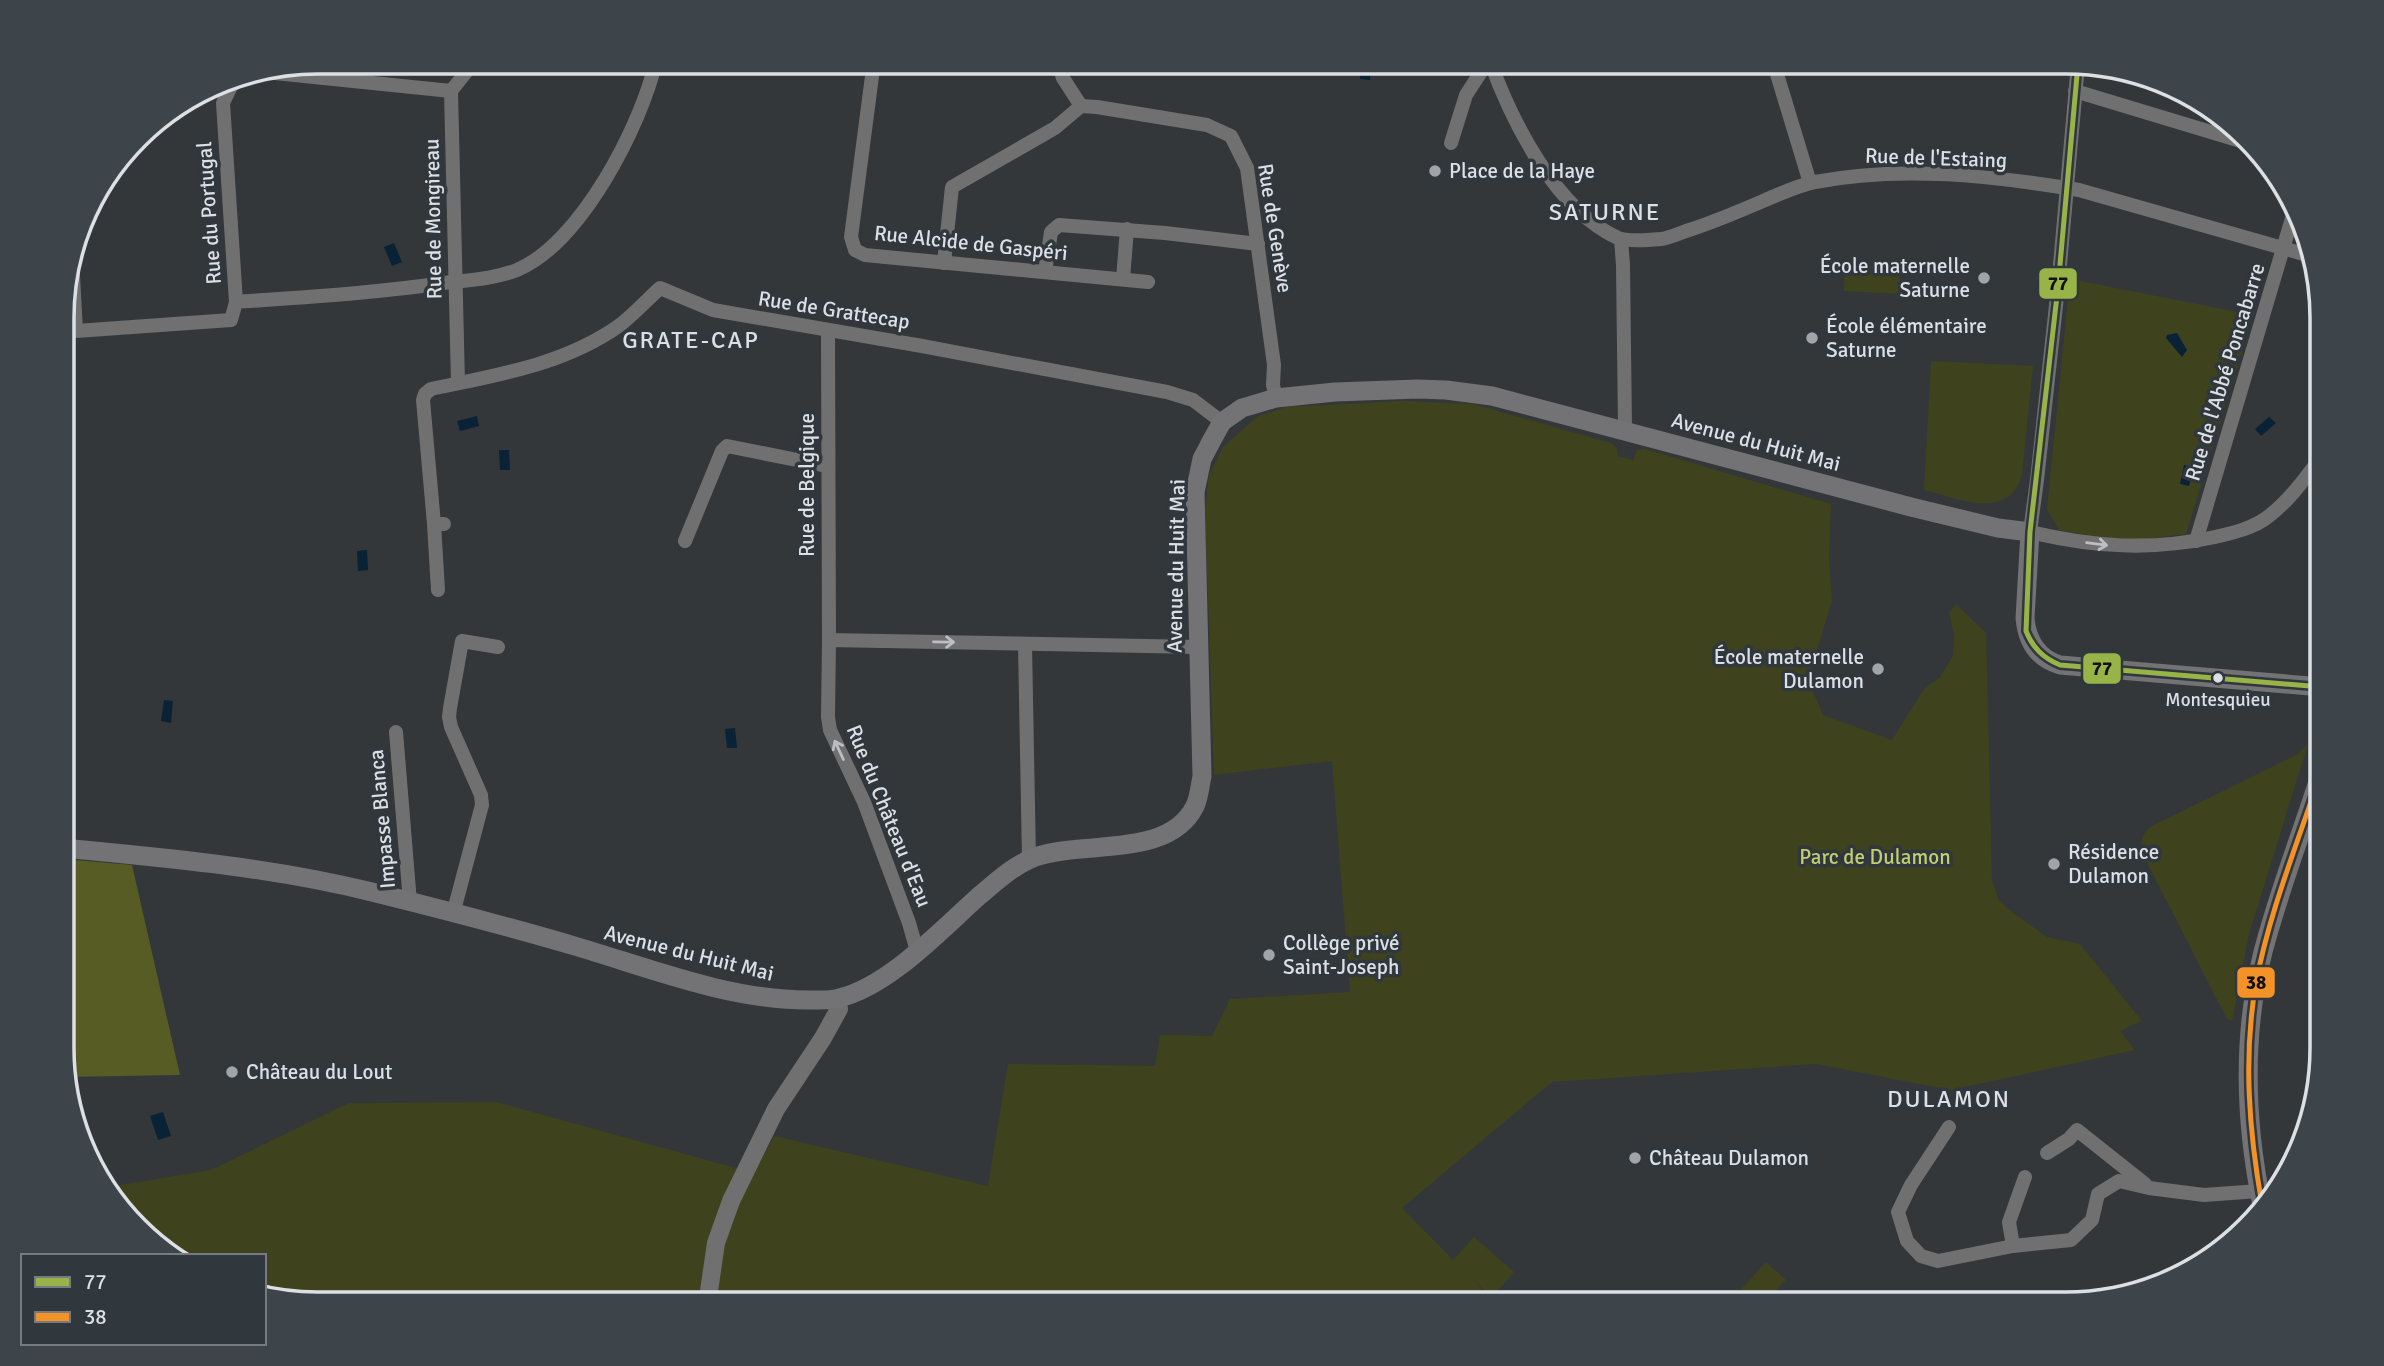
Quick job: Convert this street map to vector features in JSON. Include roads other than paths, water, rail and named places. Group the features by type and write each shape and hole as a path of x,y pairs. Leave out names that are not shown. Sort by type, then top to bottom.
{"main road":[{"name":"Avenue du Huit Mai","path":"74,849 276,872 412,903 710,986 784,1000 837,999 868,987 894,970 1005,874 1029,860 1051,852 1144,842 1168,835 1184,824 1196,805 1202,776 1195,492 1202,459 1222,422 1242,408 1276,398 1335,392 1418,389 1474,392 1625,429 1911,507 1998,528 2030,532"},
{"path":"2030,532 2026,631 2032,645 2046,659 2060,665 2310,686"},
{"path":"2260,1196 2248,1097 2248,1052 2254,999 2263,953 2310,806"}],"street":[{"path":"297,75 451,91 465,74"},
{"name":"Rue du Portugal","path":"236,302 380,292 499,276 519,269 536,259 567,231 598,192 627,141 653,74"},
{"name":"Rue Alcide de Gaspéri","path":"872,74 851,237 855,250 865,255 1148,282"},
{"path":"944,262 952,187 1055,128 1081,106 1062,74"},
{"path":"1451,143 1466,95 1480,74"},
{"path":"1494,74 1503,98 1530,147 1554,183 1589,220 1621,239 1625,429"},
{"path":"1777,74 1810,183"},
{"path":"2030,532 2058,287 2077,75"},
{"name":"Rue du Portugal","path":"75,306 76,331 231,320 236,302 223,103 229,90"},
{"name":"Rue de Mongireau","path":"451,91 458,383"},
{"path":"2075,91 2231,138"},
{"name":"Rue de Genève","path":"1081,106 1208,125 1231,136 1247,167 1276,398"},
{"name":"Rue de l'Estaing","path":"1621,239 1661,239 1707,225 1810,183 1844,177 1900,174 1978,178 2066,188 2302,253"},
{"name":"Rue de l'Abbé Poncabarre","path":"2196,541 2291,223"},
{"path":"1045,272 1051,232 1059,225 1126,229 1258,244"},
{"path":"1123,279 1126,229"},
{"name":"Rue de Grattecap","path":"458,383 488,379 536,366 581,349 621,324 660,288 713,310 1167,392 1194,400 1222,422"},
{"name":"Rue de Belgique","path":"828,331 829,640"},
{"path":"438,590 439,524 423,400 431,389 458,383"},
{"path":"685,541 722,451 727,446 827,466"},
{"name":"Avenue du Huit Mai","path":"2030,532 2095,545 2125,547 2196,541 2236,532 2267,518 2292,494 2310,471"},
{"path":"829,640 1198,647"},
{"name":"Rue du Château d'Eau","path":"829,640 828,717 831,730 864,802 917,951"},
{"path":"453,914 482,805 481,795 451,727 450,708 462,641 498,647"},
{"path":"1025,644 1029,860"},
{"name":"Impasse Blanca","path":"396,732 412,903"},
{"path":"709,1292 716,1242 731,1201 776,1109 839,1009 837,999"},
{"path":"1949,1127 1911,1185 1898,1212 1908,1241 1921,1256 1938,1261 2013,1246 2071,1240 2092,1220 2098,1194 2119,1181 2204,1195 2258,1198"},
{"path":"2047,1153 2069,1139 2077,1130 2149,1188"},
{"path":"2013,1246 2009,1222 2025,1177"}],"water":[{"path":"1360,74 1370,74 1370,80 1360,79"},
{"path":"394,243 402,262 392,266 384,247"},
{"path":"2177,333 2187,350 2182,357 2166,338 2167,335"},
{"path":"477,416 479,426 460,431 457,421"},
{"path":"2269,417 2276,423 2261,436 2255,429"},
{"path":"499,450 509,450 510,470 500,470"},
{"path":"2184,465 2194,467 2189,486 2180,484"},
{"path":"367,550 368,570 358,571 357,551"},
{"path":"164,700 173,701 171,723 161,721"},
{"path":"735,728 737,748 727,748 725,729"},
{"path":"163,1112 171,1136 158,1140 150,1116"}],"place":[{"name":"Place de la Haye","path":"1435,171"},
{"name":"École maternelle Saturne","path":"1984,278"},
{"name":"École élémentaire Saturne","path":"1812,338"},
{"name":"École maternelle Dulamon","path":"1878,669"},
{"name":"Montesquieu","path":"2218,678"},
{"name":"Résidence Dulamon","path":"2054,864"},
{"name":"Collège privé Saint-Joseph","path":"1269,955"},
{"name":"Château du Lout","path":"232,1072"},
{"name":"Château Dulamon","path":"1635,1158"}],"district":[{"name":"SATURNE","path":"1605,212"},
{"name":"GRATE-CAP","path":"691,340"},
{"name":"DULAMON","path":"1949,1099"}],"park label":[{"name":"Parc de Dulamon","path":"1875,857"}]}
